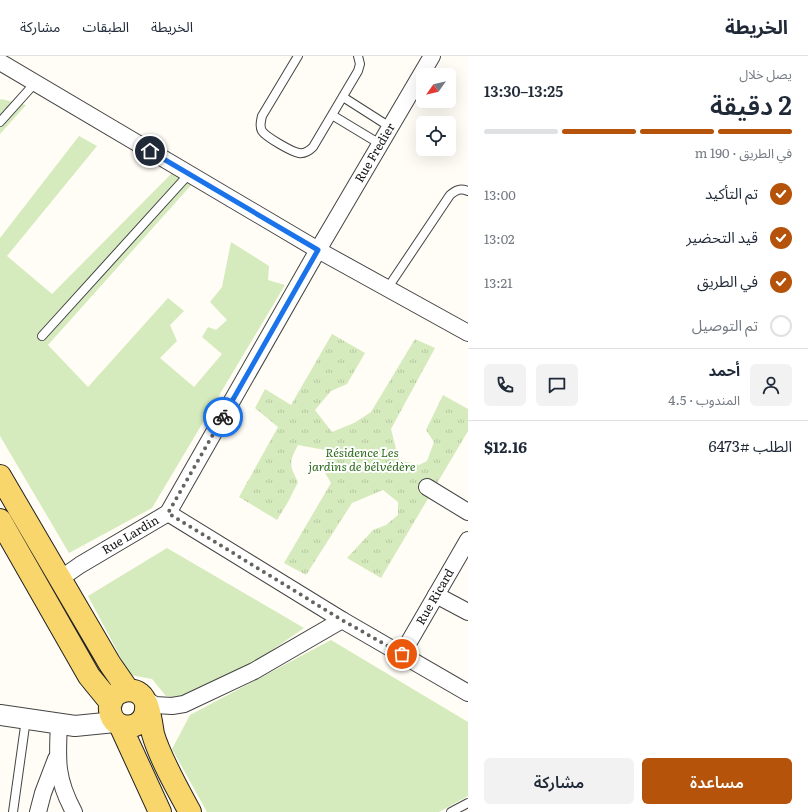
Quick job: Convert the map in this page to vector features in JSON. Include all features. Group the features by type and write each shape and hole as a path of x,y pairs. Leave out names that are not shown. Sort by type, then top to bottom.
{"main road":[{"path":"0,476 110,664 140,698 146,714 140,723 130,727 114,714"},
{"path":"0,520 89,676 114,714 160,812"},
{"path":"114,714 118,694 140,698"},
{"path":"140,698 166,766 190,812"}],"street":[{"name":"Rue Fredier","path":"318,250 432,56"},
{"path":"0,62 318,250 468,333"},
{"name":"Rue Lardin","path":"60,579 168,513 318,250"},
{"path":"427,488 468,512"},
{"path":"168,513 342,620 468,693"},
{"name":"Rue Ricard","path":"402,654 468,540"},
{"path":"436,595 468,612"},
{"path":"140,698 155,705 172,706 184,704 254,671 342,620"},
{"path":"0,715 67,725 114,714"},
{"path":"38,812 43,793 67,725"},
{"path":"57,756 59,777 65,796 74,812"}],"lane":[{"path":"298,56 262,116 260,123 262,130 267,135 294,152 300,154 308,152 313,147 343,97 358,71 360,64 358,56"},
{"path":"0,122 36,83"},
{"path":"343,97 390,127"},
{"path":"332,115 380,144"},
{"path":"42,336 189,174"},
{"path":"387,289 450,195 455,190 462,189 468,191"},
{"path":"13,812 26,719"},
{"path":"451,812 468,803"}],"green space":[{"path":"0,100 26,105 0,134"},
{"path":"79,136 97,146 7,256 52,294 174,171 193,183 48,345 88,387 168,298 184,311 170,325 177,341 160,358 194,387 222,354 202,337 208,327 216,330 227,320 210,302 222,287 231,242 269,266 268,280 285,285 152,508 69,553 0,436 0,238"},
{"name":"Résidence Les jardins de bélvédère","path":"332,334 365,353 347,384 331,391 315,410 332,432 354,423 371,412 415,339 435,348 391,429 399,460 419,465 427,461 434,442 426,430 443,395 468,409 468,431 381,578 347,558 373,530 386,525 398,515 398,502 383,490 352,503 306,575 284,563 331,483 324,471 326,459 325,450 298,445 291,463 298,482 277,520 239,497 278,427 255,408 265,389 291,405"},
{"path":"167,548 304,628 268,653 189,701 166,696 152,679 130,675 88,596"},
{"path":"331,640 468,722 468,796 439,812 207,812 172,749 190,715"}],"way so far":[{"path":"223,417 168,513 342,620 402,654"}],"route":[{"path":"150,151 318,250 223,417"}]}
